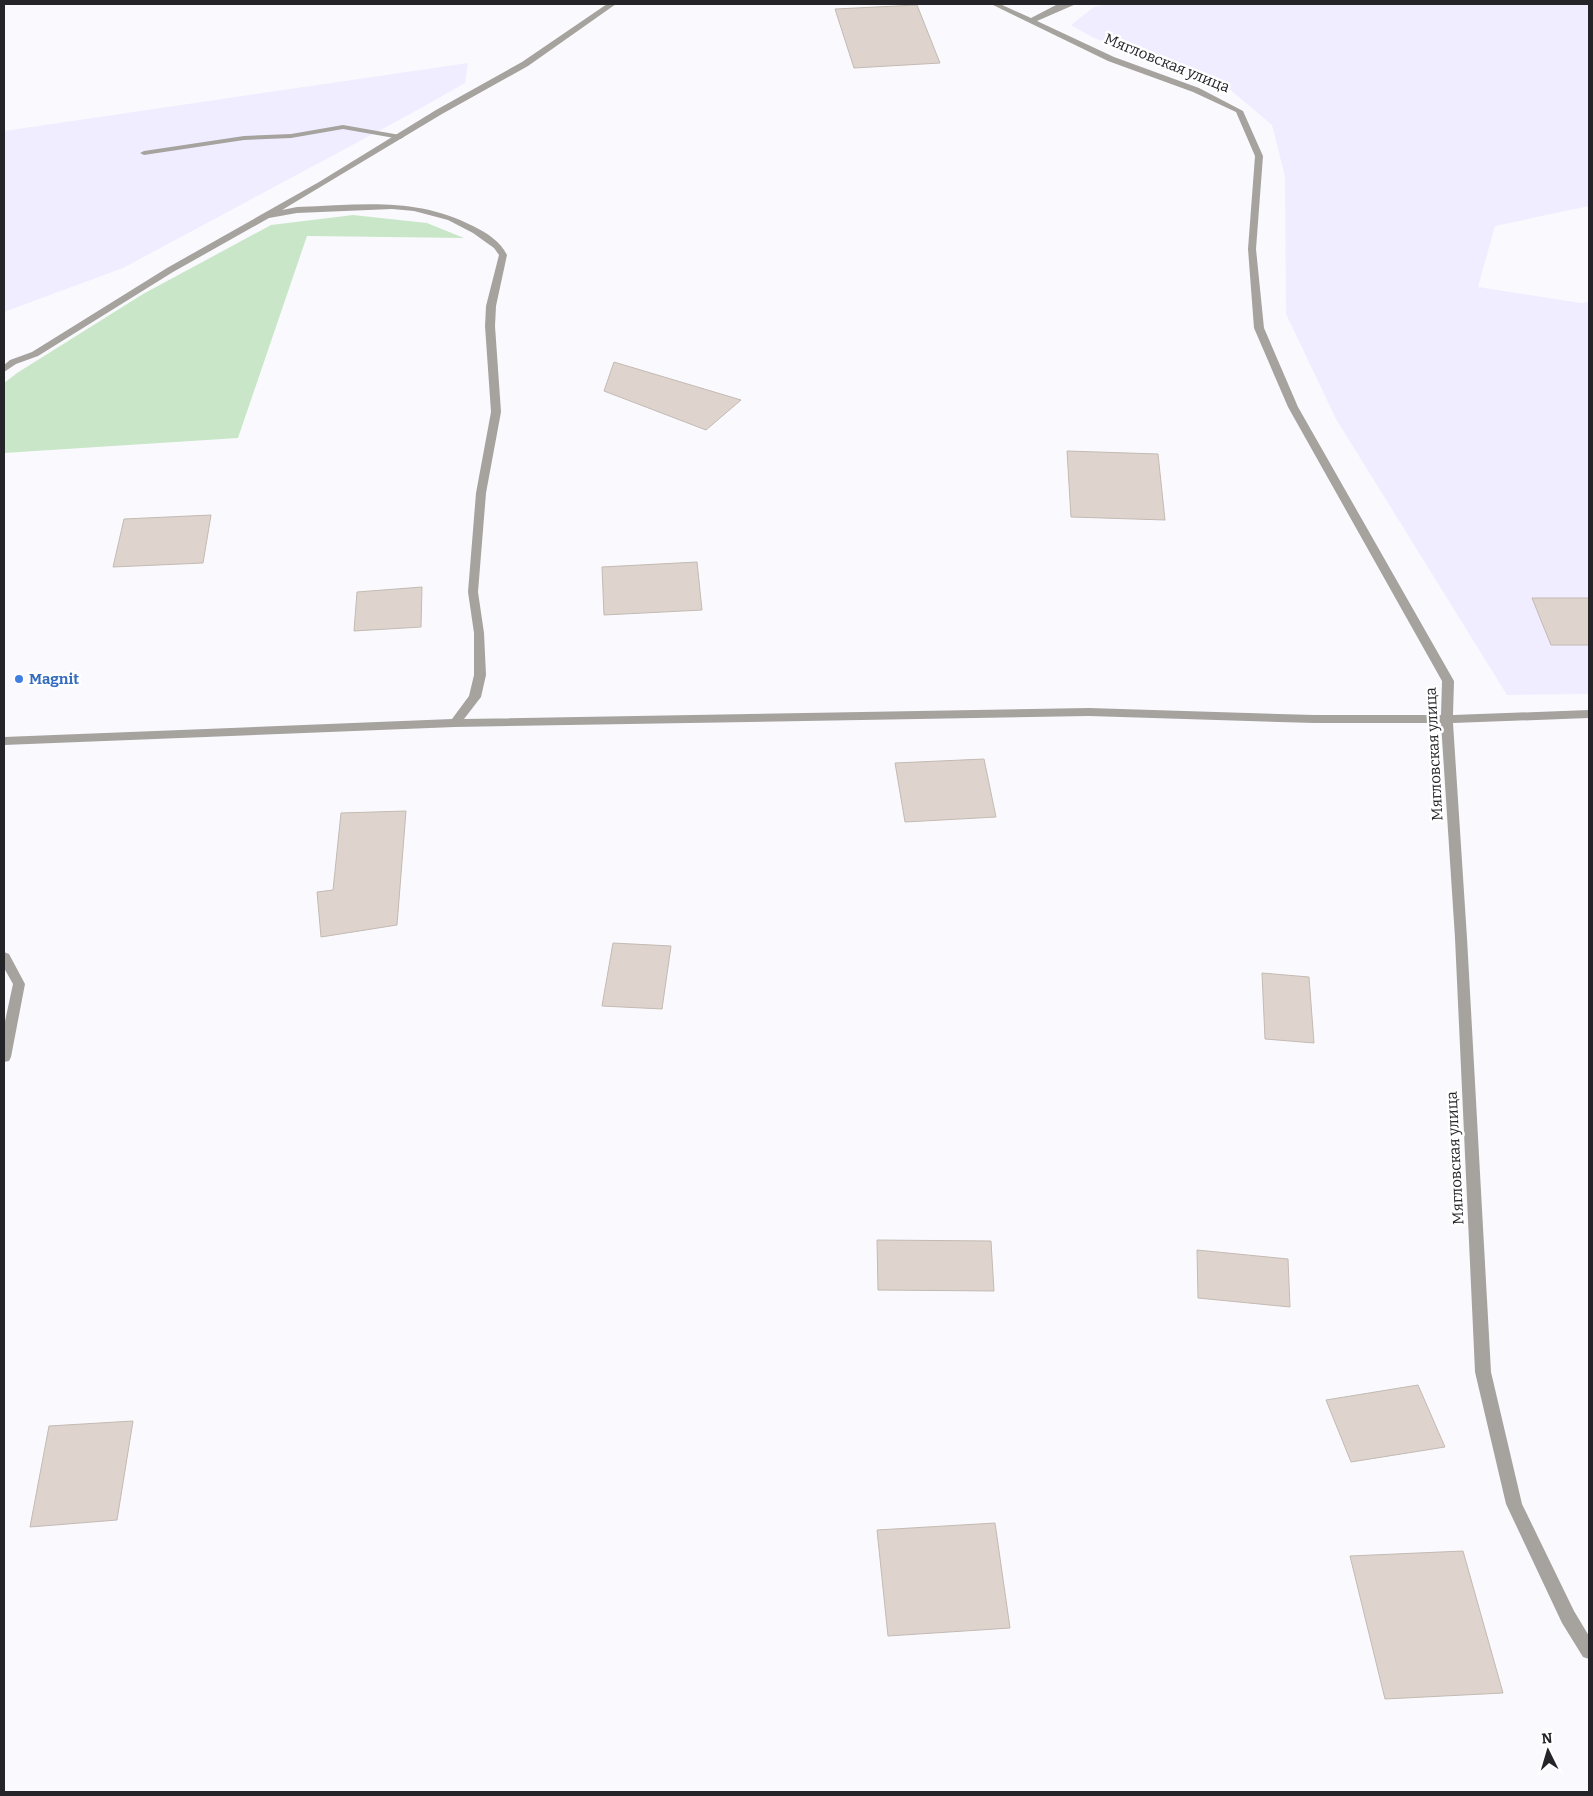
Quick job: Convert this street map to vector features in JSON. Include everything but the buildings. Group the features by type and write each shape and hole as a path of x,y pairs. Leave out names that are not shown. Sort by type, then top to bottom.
{"street":[{"path":"4,369 13,362 35,354 170,270 400,137 439,112 525,64 612,4"},
{"name":"Мягловская улица","path":"995,4 1111,59 1196,90 1239,111 1260,156 1252,249 1259,328 1293,407 1448,681 1447,719 1461,938 1483,1372 1514,1504 1568,1617 1589,1651"},
{"path":"1032,21 1059,7 1072,4"},
{"path":"144,153 244,138 292,136 343,127 400,137"},
{"path":"263,216 306,209 392,206 414,208 451,218 476,231 498,246 503,255 491,306 490,326 495,370 496,412 481,492 473,592 480,633 480,675 475,697 455,723"},
{"path":"4,741 455,723 1090,712 1314,719 1447,719 1589,714"},
{"path":"4,957 19,984 4,1056"}],"shaded area":[{"path":"1109,4 1589,4 1589,206 1495,226 1478,287 1581,303 1589,302 1589,694 1507,695 1336,419 1286,314 1285,177 1272,125 1228,88 1092,37 1071,25 1094,7"},
{"path":"468,63 465,83 412,113 123,268 4,312 4,131"}],"green space":[{"path":"353,215 427,223 464,238 307,236 238,438 4,453 4,383 17,373 143,294 271,225"}],"place":[{"name":"Magnit","path":"19,679"}]}
